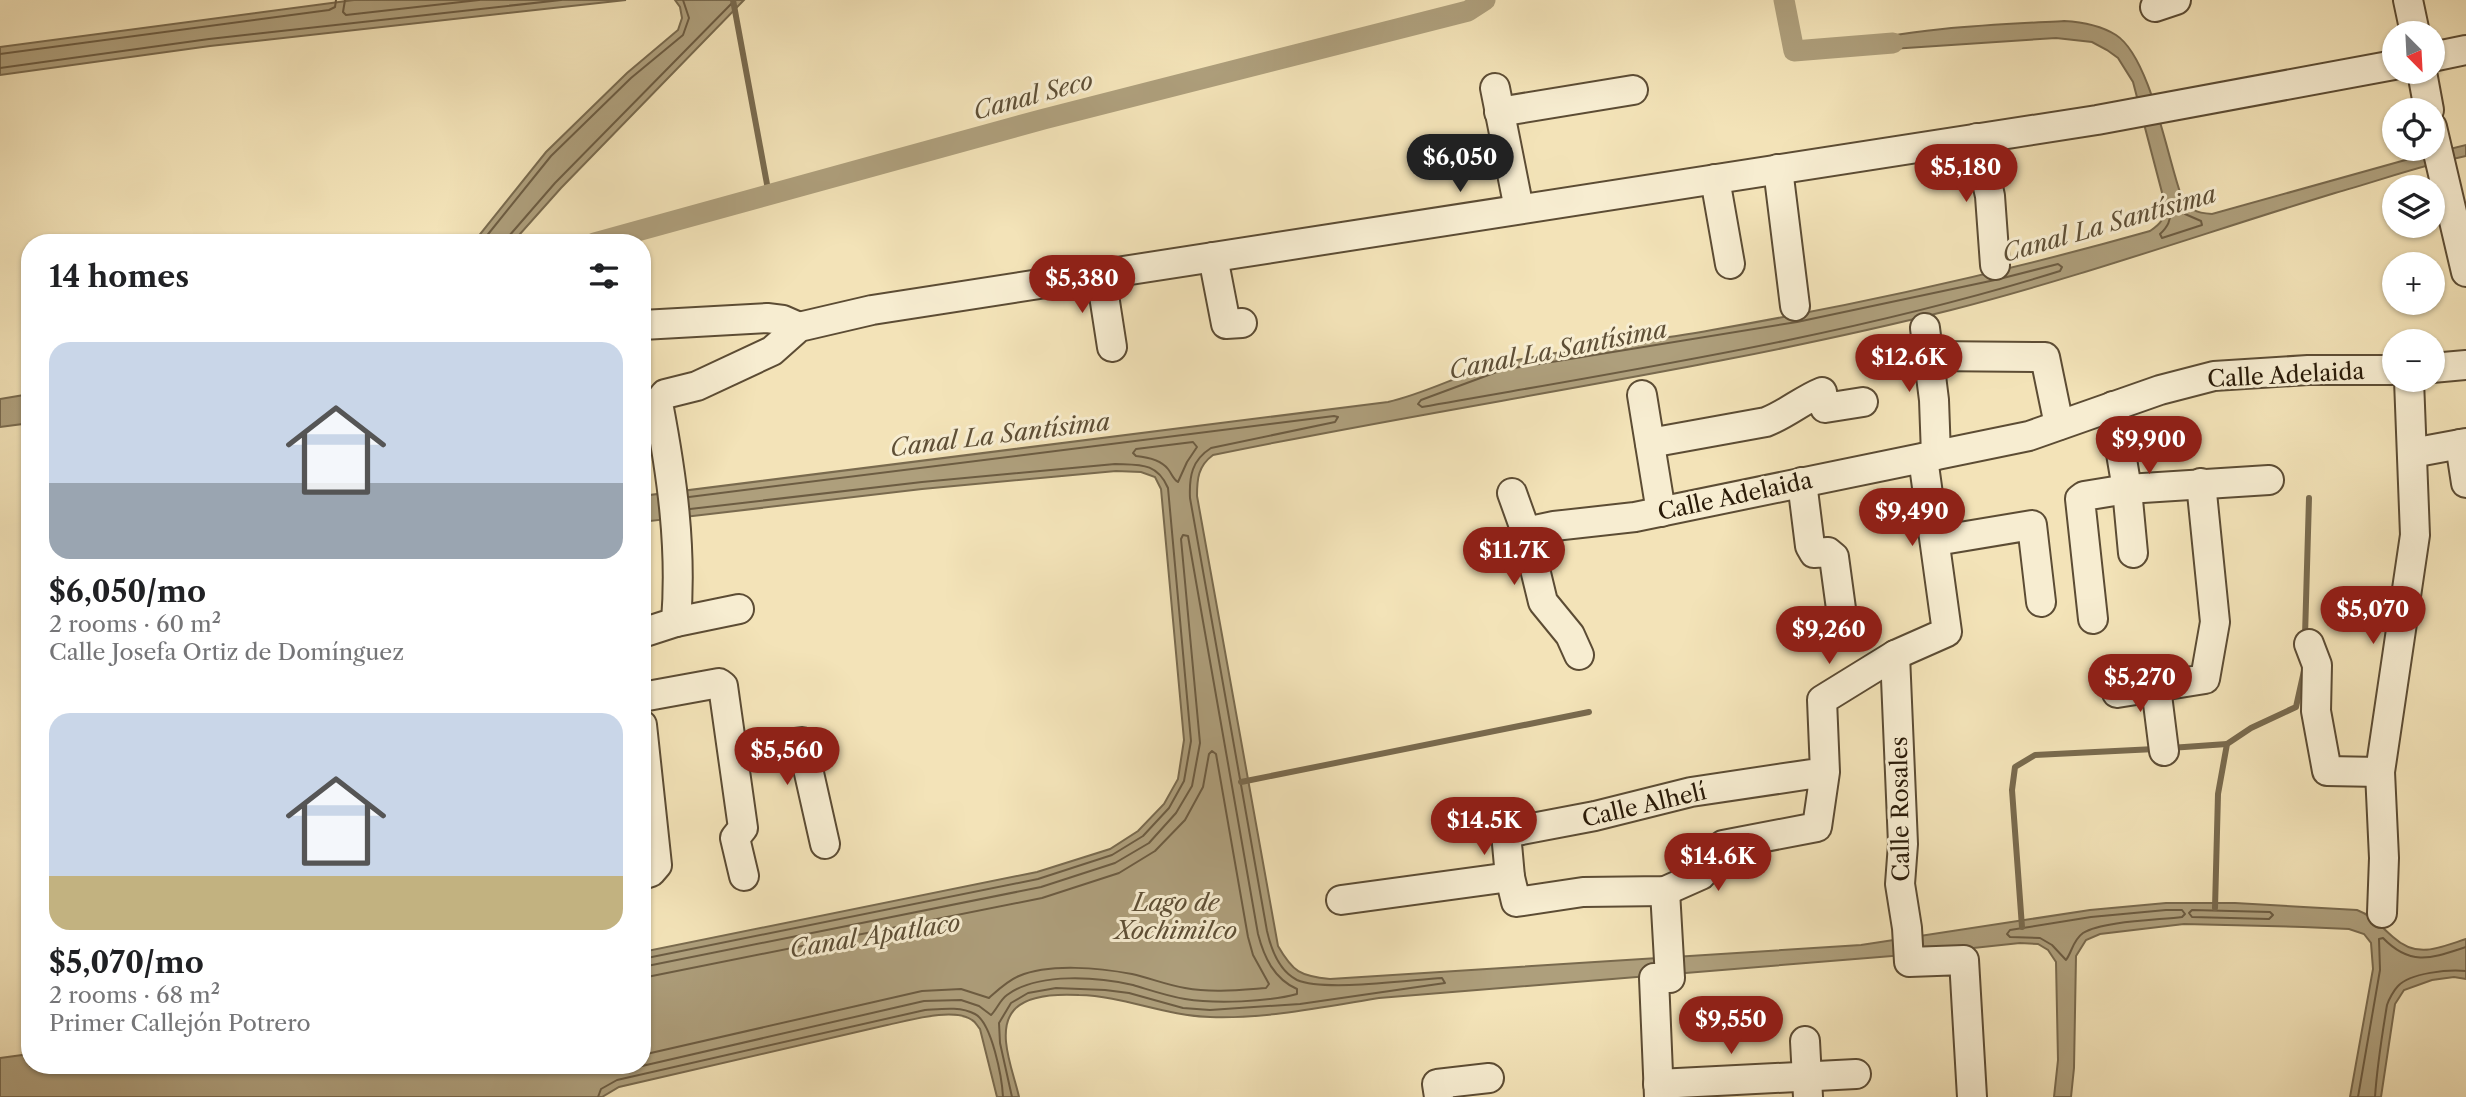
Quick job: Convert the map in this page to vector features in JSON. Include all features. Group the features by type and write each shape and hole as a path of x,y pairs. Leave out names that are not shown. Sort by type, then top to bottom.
{"street":[{"path":"2408,0 2412,21"},
{"path":"2445,54 2466,50"},
{"path":"676,622 679,580 677,536 670,467 659,403 665,394 722,375 772,351 799,327 872,310 2171,108 2382,67"},
{"path":"1518,209 1497,101 1633,90"},
{"path":"1977,138 1990,196 1995,265"},
{"path":"2444,162 2464,256"},
{"path":"1778,169 1796,306"},
{"path":"1715,179 1730,264"},
{"path":"1213,257 1226,324 1242,323"},
{"path":"1101,276 1112,347"},
{"path":"651,324 767,318 783,320 799,327"},
{"path":"1341,900 1510,877 1516,902 1583,892 1665,891 1701,875 1723,845 1816,827 1825,772 1822,700 1895,655 1947,632 1929,457 1934,400 1925,328"},
{"path":"1929,356 2045,357 2059,425"},
{"path":"2445,367 2466,365"},
{"name":"Calle Adelaida","path":"1526,532 1553,526 1635,517 2029,436 2160,390 2214,376 2308,370 2382,370"},
{"path":"1650,443 1766,422 1778,418 1803,399 1822,392 1825,408 1863,402"},
{"path":"2382,913 2384,858 2380,772 2414,535 2409,392"},
{"path":"1642,395 1661,512"},
{"path":"2113,406 2127,489 2133,553"},
{"path":"2412,453 2463,443 2466,483"},
{"path":"2092,619 2080,499 2084,496 2127,489 2269,480"},
{"path":"1802,482 1810,547 1814,553 1828,552 1834,557 1844,631"},
{"path":"2117,693 2205,679 2215,622 2201,483"},
{"path":"1512,493 1526,532 1543,602 1570,635 1579,655"},
{"path":"1936,541 2032,525 2041,602"},
{"path":"651,630 739,609"},
{"path":"2309,643 2317,665 2316,711 2327,771 2380,772"},
{"name":"Calle Rosales","path":"1895,655 1903,844 1900,884 1909,960 1964,960 1972,1097"},
{"path":"651,695 719,683 723,686 743,828 735,838 744,876"},
{"path":"2155,687 2164,751"},
{"path":"733,751 802,742 825,844"},
{"name":"Calle Alhelí","path":"1510,877 1506,833 1595,816 1691,792 1825,772"},
{"path":"651,820 656,865 651,872"},
{"path":"1665,891 1670,978 1654,978 1659,1090 1807,1087 1856,1074"},
{"path":"1805,1041 1807,1087"},
{"path":"1439,1097 1437,1084 1489,1078"}],"water":[{"path":"354,0 626,0 210,46 0,75 0,47"},
{"path":"675,0 744,0 561,188 520,234 480,234 546,152 627,73 678,30 682,18 680,7"},
{"name":"Lago de Xochimilco","path":"2064,21 2085,23 2116,35 2139,64 2156,109 2181,195 2197,212 2212,214 2402,161 2445,161 2445,150 2466,145 2466,156 2394,175 2382,175 2382,179 2095,269 1951,310 1860,332 1213,455 1199,473 1197,496 1278,946 1288,962 1298,971 1330,979 1861,945 2090,910 2166,903 2235,903 2357,910 2411,948 2428,950 2466,939 2466,979 2454,977 2432,980 2404,990 2395,1004 2381,1097 2350,1097 2373,969 2371,943 2364,934 2349,929 2184,924 2100,934 2086,940 2076,956 2071,1097 2054,1097 2058,1060 2056,962 2048,950 2038,944 2020,943 1917,954 1379,998 1252,1016 1193,1016 1096,996 1045,996 1027,1001 1014,1010 1006,1029 1008,1052 1019,1097 997,1097 980,1029 975,1022 964,1016 942,1015 619,1087 602,1097 0,1097 0,1058 21,1055 21,1074 651,1074 651,950 1037,872 1110,849 1138,831 1164,804 1178,779 1184,740 1161,489 1155,477 1141,472 1116,471 922,489 651,521 651,495 1388,402 1503,363 1686,334 1933,286 2150,231 2162,220 2165,204 2133,82 2118,58 2092,42 2056,38 1876,50 1869,49 1866,45 1878,39 1928,30"},
{"path":"21,396 21,424 0,427 0,399"}],"waterway":[{"path":"733,0 769,195"},
{"name":"Canal Seco","path":"627,234 1044,119 1468,11 1485,0"},
{"name":"Canal Seco","path":"1784,0 1794,51 1893,43"},
{"path":"2305,636 2309,498"},
{"path":"2215,908 2218,794 2227,744 2251,728 2296,707 2304,671"},
{"path":"1241,782 1589,712"},
{"path":"2170,748 2227,744"},
{"path":"2022,927 2012,790 2015,767 2035,755 2155,749"}],"water label":[{"name":"Canal La Santísima","path":"2109,224"},
{"name":"Canal La Santísima","path":"1558,350"},
{"name":"Canal La Santísima","path":"1000,435"},
{"name":"Canal Apatlaco","path":"875,936"}]}
